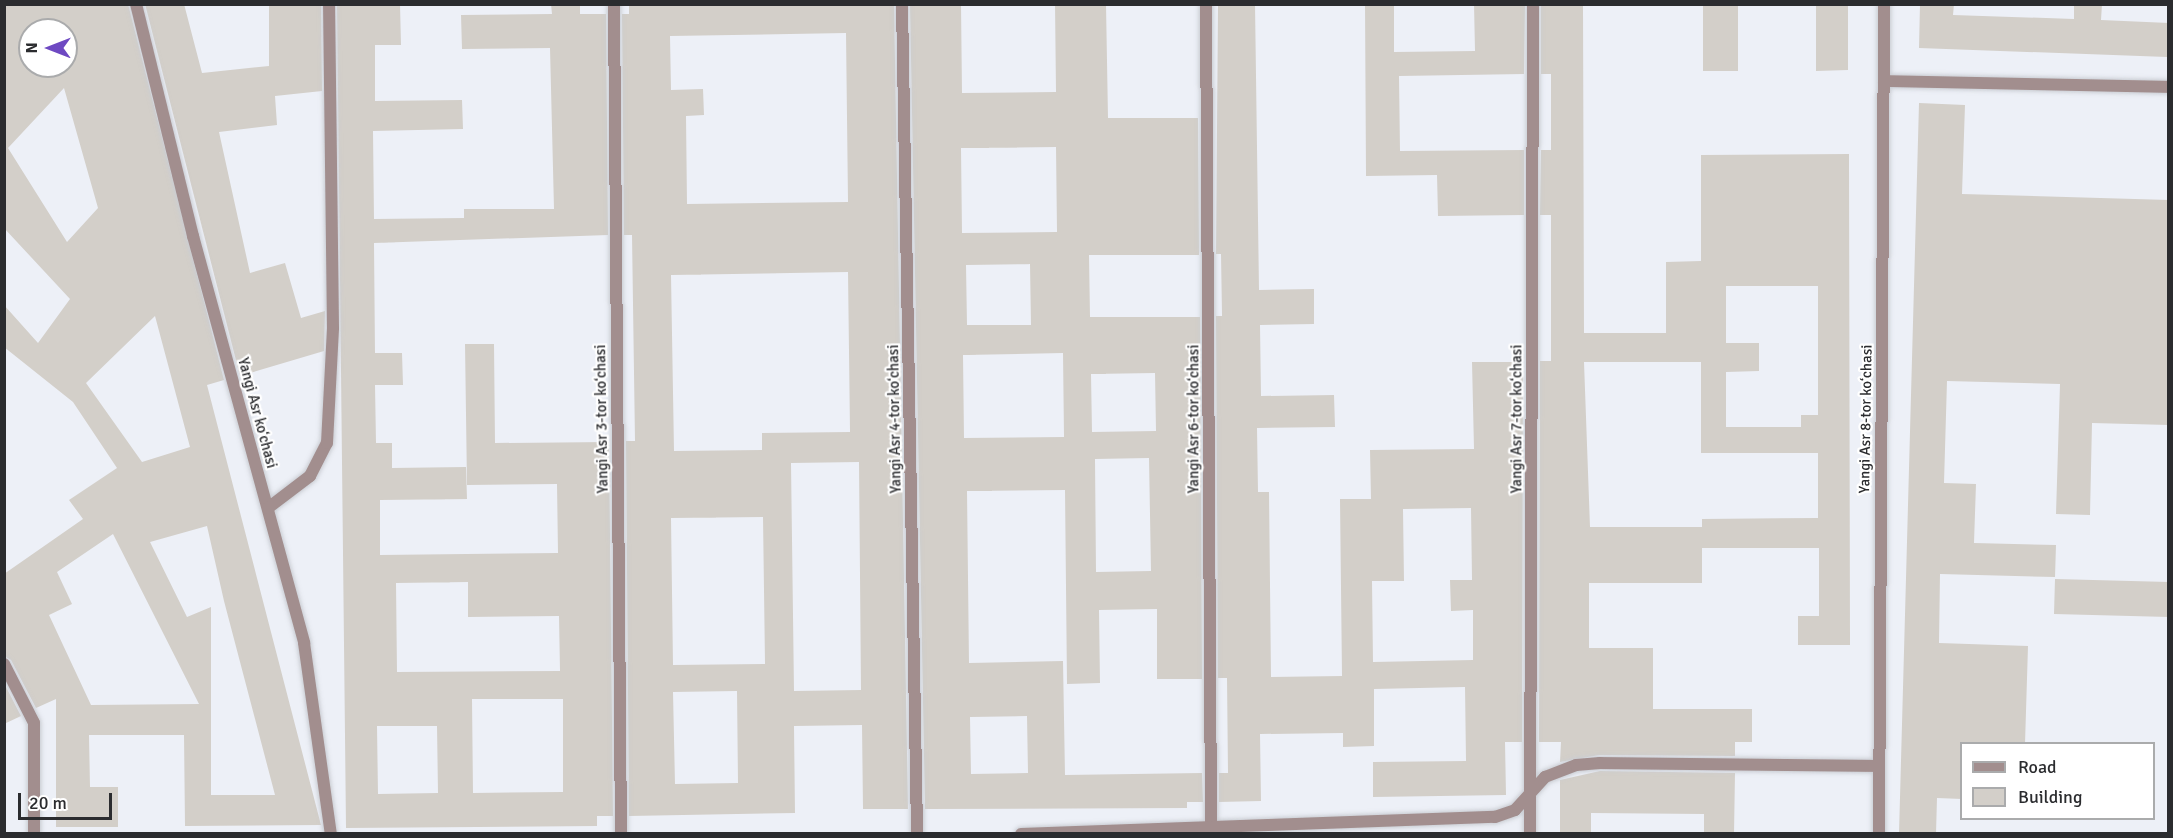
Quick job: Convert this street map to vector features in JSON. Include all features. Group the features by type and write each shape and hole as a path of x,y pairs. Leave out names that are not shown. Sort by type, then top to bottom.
{"street":[{"name":"Yangi Asr koʻchasi","path":"136,4 304,643 331,834"},
{"path":"268,508 310,476 327,443 333,328 329,4"},
{"name":"Yangi Asr 3-tor koʻchasi","path":"614,4 621,834"},
{"name":"Yangi Asr 4-tor koʻchasi","path":"902,4 917,834"},
{"name":"Yangi Asr 6-tor koʻchasi","path":"1206,4 1211,831"},
{"name":"Yangi Asr 7-tor koʻchasi","path":"1530,834 1533,4"},
{"name":"Yangi Asr 8-tor koʻchasi","path":"1879,834 1877,766 1884,4"},
{"path":"1884,81 2169,87"},
{"path":"4,664 34,723 34,834"},
{"path":"1021,834 1211,831 1495,817 1515,810 1552,774 1600,763 1877,766"}],"building":[{"path":"4,4 128,4 224,380 207,385 321,825 185,826 184,735 89,735 90,787 118,787 118,827 56,827 56,699 36,708 11,660 4,656 4,574 83,519 69,500 117,468 73,402 4,347 4,305 38,343 70,299 4,228","holes":["64,88 98,208 67,242 8,148","155,316 190,447 142,462 86,383","207,526 224,601 275,795 211,795 211,607 187,617 150,542","113,534 199,704 91,705 49,615 72,604 57,572"]},
{"path":"145,4 184,4 202,73 269,66 269,4 321,4 322,91 275,96 277,125 219,132 250,273 285,263 301,318 325,311 324,351 240,376"},
{"path":"337,4 400,4 401,45 375,45 375,101 462,100 463,129 373,131 374,219 464,218 464,209 554,209 550,48 462,49 461,15 552,14 551,4 580,4 580,14 606,14 608,235 374,243 375,353 402,353 403,385 375,385 376,443 392,443 392,468 466,467 467,499 380,500 380,555 558,553 557,484 467,485 465,344 494,344 495,443 609,442 613,816 597,816 597,826 346,828","holes":["468,582 468,617 559,616 560,671 397,672 396,583","472,699 563,699 563,792 473,793","377,726 437,726 438,793 378,794"]},
{"path":"629,4 894,4 908,809 863,809 862,725 794,726 795,813 629,816 626,441 635,441 632,235 624,235 622,14 629,14","holes":["846,33 848,202 687,204 686,116 704,115 703,89 671,90 670,36","848,272 850,432 762,433 762,450 674,451 671,275","859,462 861,690 794,691 791,463","763,517 765,664 673,665 671,518","737,691 738,783 675,784 673,692"]},
{"path":"910,4 961,4 962,93 1056,92 1055,4 1106,4 1108,118 1198,118 1199,255 1089,255 1090,317 1200,317 1202,679 1157,679 1157,609 1099,610 1100,683 1067,684 1065,490 967,491 969,663 1063,661 1065,775 1202,773 1203,802 1187,802 1187,808 925,809","holes":["1056,147 1057,232 962,233 961,148","1030,264 1031,325 967,325 966,265","1063,353 1064,437 964,438 963,355","1155,373 1156,431 1092,432 1091,374","1149,458 1151,571 1096,572 1095,459","1027,716 1028,773 971,774 970,717"]},
{"path":"1218,4 1255,4 1259,290 1314,289 1314,324 1260,325 1261,396 1334,395 1335,427 1257,428 1258,492 1269,492 1271,677 1342,676 1340,499 1371,499 1370,450 1474,449 1472,362 1523,362 1522,742 1505,742 1506,795 1373,797 1373,762 1466,761 1465,687 1374,689 1374,746 1343,747 1343,733 1260,734 1261,801 1219,802 1219,773 1228,773 1227,678 1218,678 1216,316 1222,316 1221,254 1216,254","holes":["1471,508 1472,580 1450,580 1451,611 1473,610 1473,660 1373,662 1372,581 1404,581 1403,509"]},
{"path":"1365,4 1394,4 1394,52 1475,51 1474,4 1525,4 1524,74 1399,76 1400,151 1524,150 1524,215 1438,216 1437,175 1366,176"},
{"path":"1541,4 1583,4 1584,333 1666,333 1666,262 1701,261 1701,155 1849,154 1850,645 1798,645 1798,616 1819,616 1819,548 1702,548 1702,583 1589,583 1589,648 1653,648 1653,709 1752,709 1752,742 1735,742 1735,756 1599,755 1560,762 1561,742 1539,742 1540,361 1551,361 1551,215 1540,215 1541,150 1551,150 1551,74 1541,74","holes":["1726,286 1818,286 1818,415 1801,415 1801,427 1726,427 1726,372 1759,371 1759,343 1726,343","1584,362 1701,362 1701,453 1818,453 1818,518 1702,519 1702,527 1590,527"]},
{"path":"1703,4 1738,4 1738,71 1703,71"},
{"path":"1816,4 1848,4 1848,70 1816,71"},
{"path":"1920,4 1954,4 1953,15 2074,19 2074,4 2102,4 2101,20 2169,23 2167,57 1919,48"},
{"path":"1919,103 1965,105 1962,194 2169,200 2169,425 2092,423 2090,515 2056,514 2060,384 1947,381 1944,483 1976,484 1974,543 2056,545 2055,577 1940,574 1939,643 2028,646 2025,742 1960,742 1960,799 1937,798 1936,834 1899,834"},
{"path":"2055,579 2169,582 2169,617 2054,614"},
{"path":"4,683 21,716 4,724"},
{"path":"1600,771 1735,773 1734,834 1704,834 1704,814 1591,813 1591,834 1560,834 1560,780"}]}
